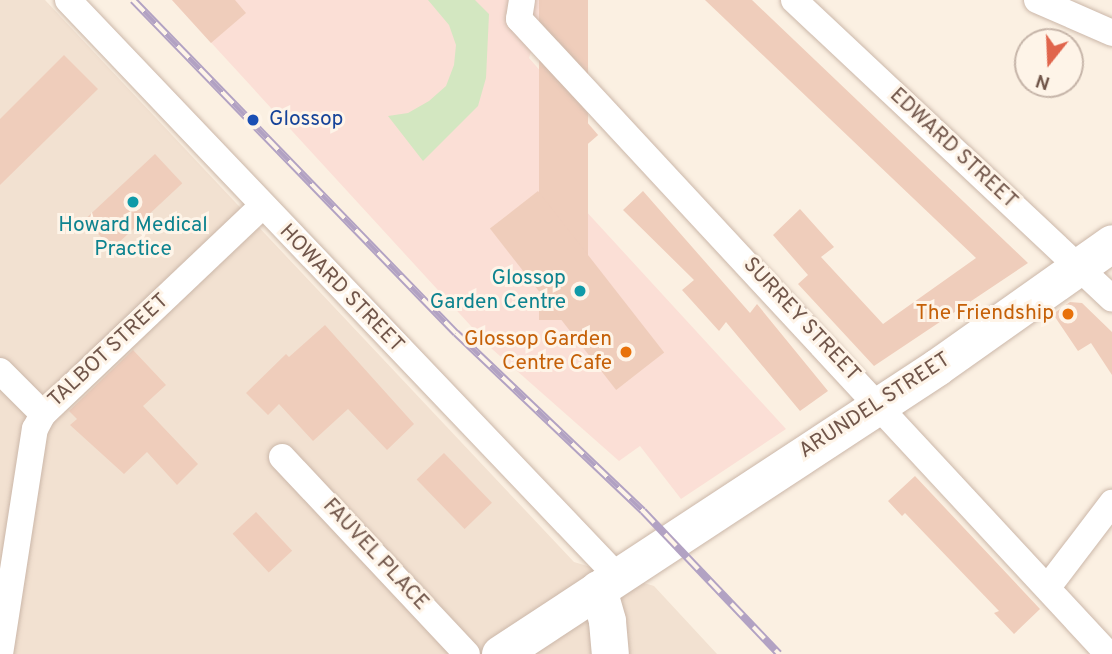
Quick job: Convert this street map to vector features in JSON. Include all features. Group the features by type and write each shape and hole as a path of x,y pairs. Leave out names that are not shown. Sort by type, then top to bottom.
{"street":[{"name":"HOWARD STREET","path":"68,0 616,576"},
{"name":"EDWARD STREET","path":"794,0 1112,299"},
{"path":"1037,0 1112,33"},
{"name":"SURREY STREET","path":"521,9 1108,654"},
{"name":"TALBOT STREET","path":"0,654 35,429 43,414 262,206"},
{"name":"ARUNDEL STREET","path":"500,654 878,403 1112,243"},
{"path":"0,371 43,414"},
{"name":"FAUVEL PLACE","path":"282,457 467,654"},
{"path":"1048,587 1112,503"},
{"path":"610,654 607,621 616,576"}],"shaded area":[{"path":"0,0 45,0 574,562 654,586 717,654 0,654"},
{"path":"172,0 548,0 529,58 550,82 539,93 539,160 786,429 681,499 640,446 619,461 492,349"}],"green space":[{"path":"428,0 475,0 489,14 486,78 478,106 423,161 388,116 408,113 429,101 446,86 454,65 456,45 449,25"}],"building":[{"path":"172,0 235,0 246,13 211,43"},
{"path":"539,0 588,0 588,320 539,320"},
{"path":"705,0 752,0 1028,263 874,366 798,284 808,275 773,235 800,209 834,247 821,257 883,324 976,258"},
{"path":"64,55 98,89 0,185 0,119"},
{"path":"566,98 598,135 572,158 540,121"},
{"name":"Howard Medical Practice","path":"155,154 182,183 112,249 85,219"},
{"name":"Glossop Garden Centre","path":"538,191 664,353 616,390 490,229"},
{"path":"643,191 750,313 757,304 828,391 800,411 726,322 719,331 682,290 694,280 623,210"},
{"path":"1070,302 1082,303 1112,332 1112,375 1091,343 1078,351 1053,314"},
{"path":"325,325 414,424 387,450 348,409 313,441 279,404 268,415 246,393 286,354 289,357"},
{"path":"133,350 166,385 143,406 198,464 177,485 147,452 124,474 70,425 77,419 69,411"},
{"path":"444,453 492,503 465,529 417,479"},
{"path":"915,476 1040,609 1014,634 994,613 999,611 905,513 902,516 888,501"},
{"path":"256,512 292,551 269,573 233,534"}],"railway":[{"path":"133,0 456,333 643,511 779,654"}],"place":[{"name":"Glossop","path":"253,120"},
{"name":"Howard Medical Practice","path":"133,202"},
{"name":"Glossop Garden Centre","path":"580,291"},
{"name":"The Friendship","path":"1068,314"},
{"name":"Glossop Garden Centre Cafe","path":"626,352"}]}
